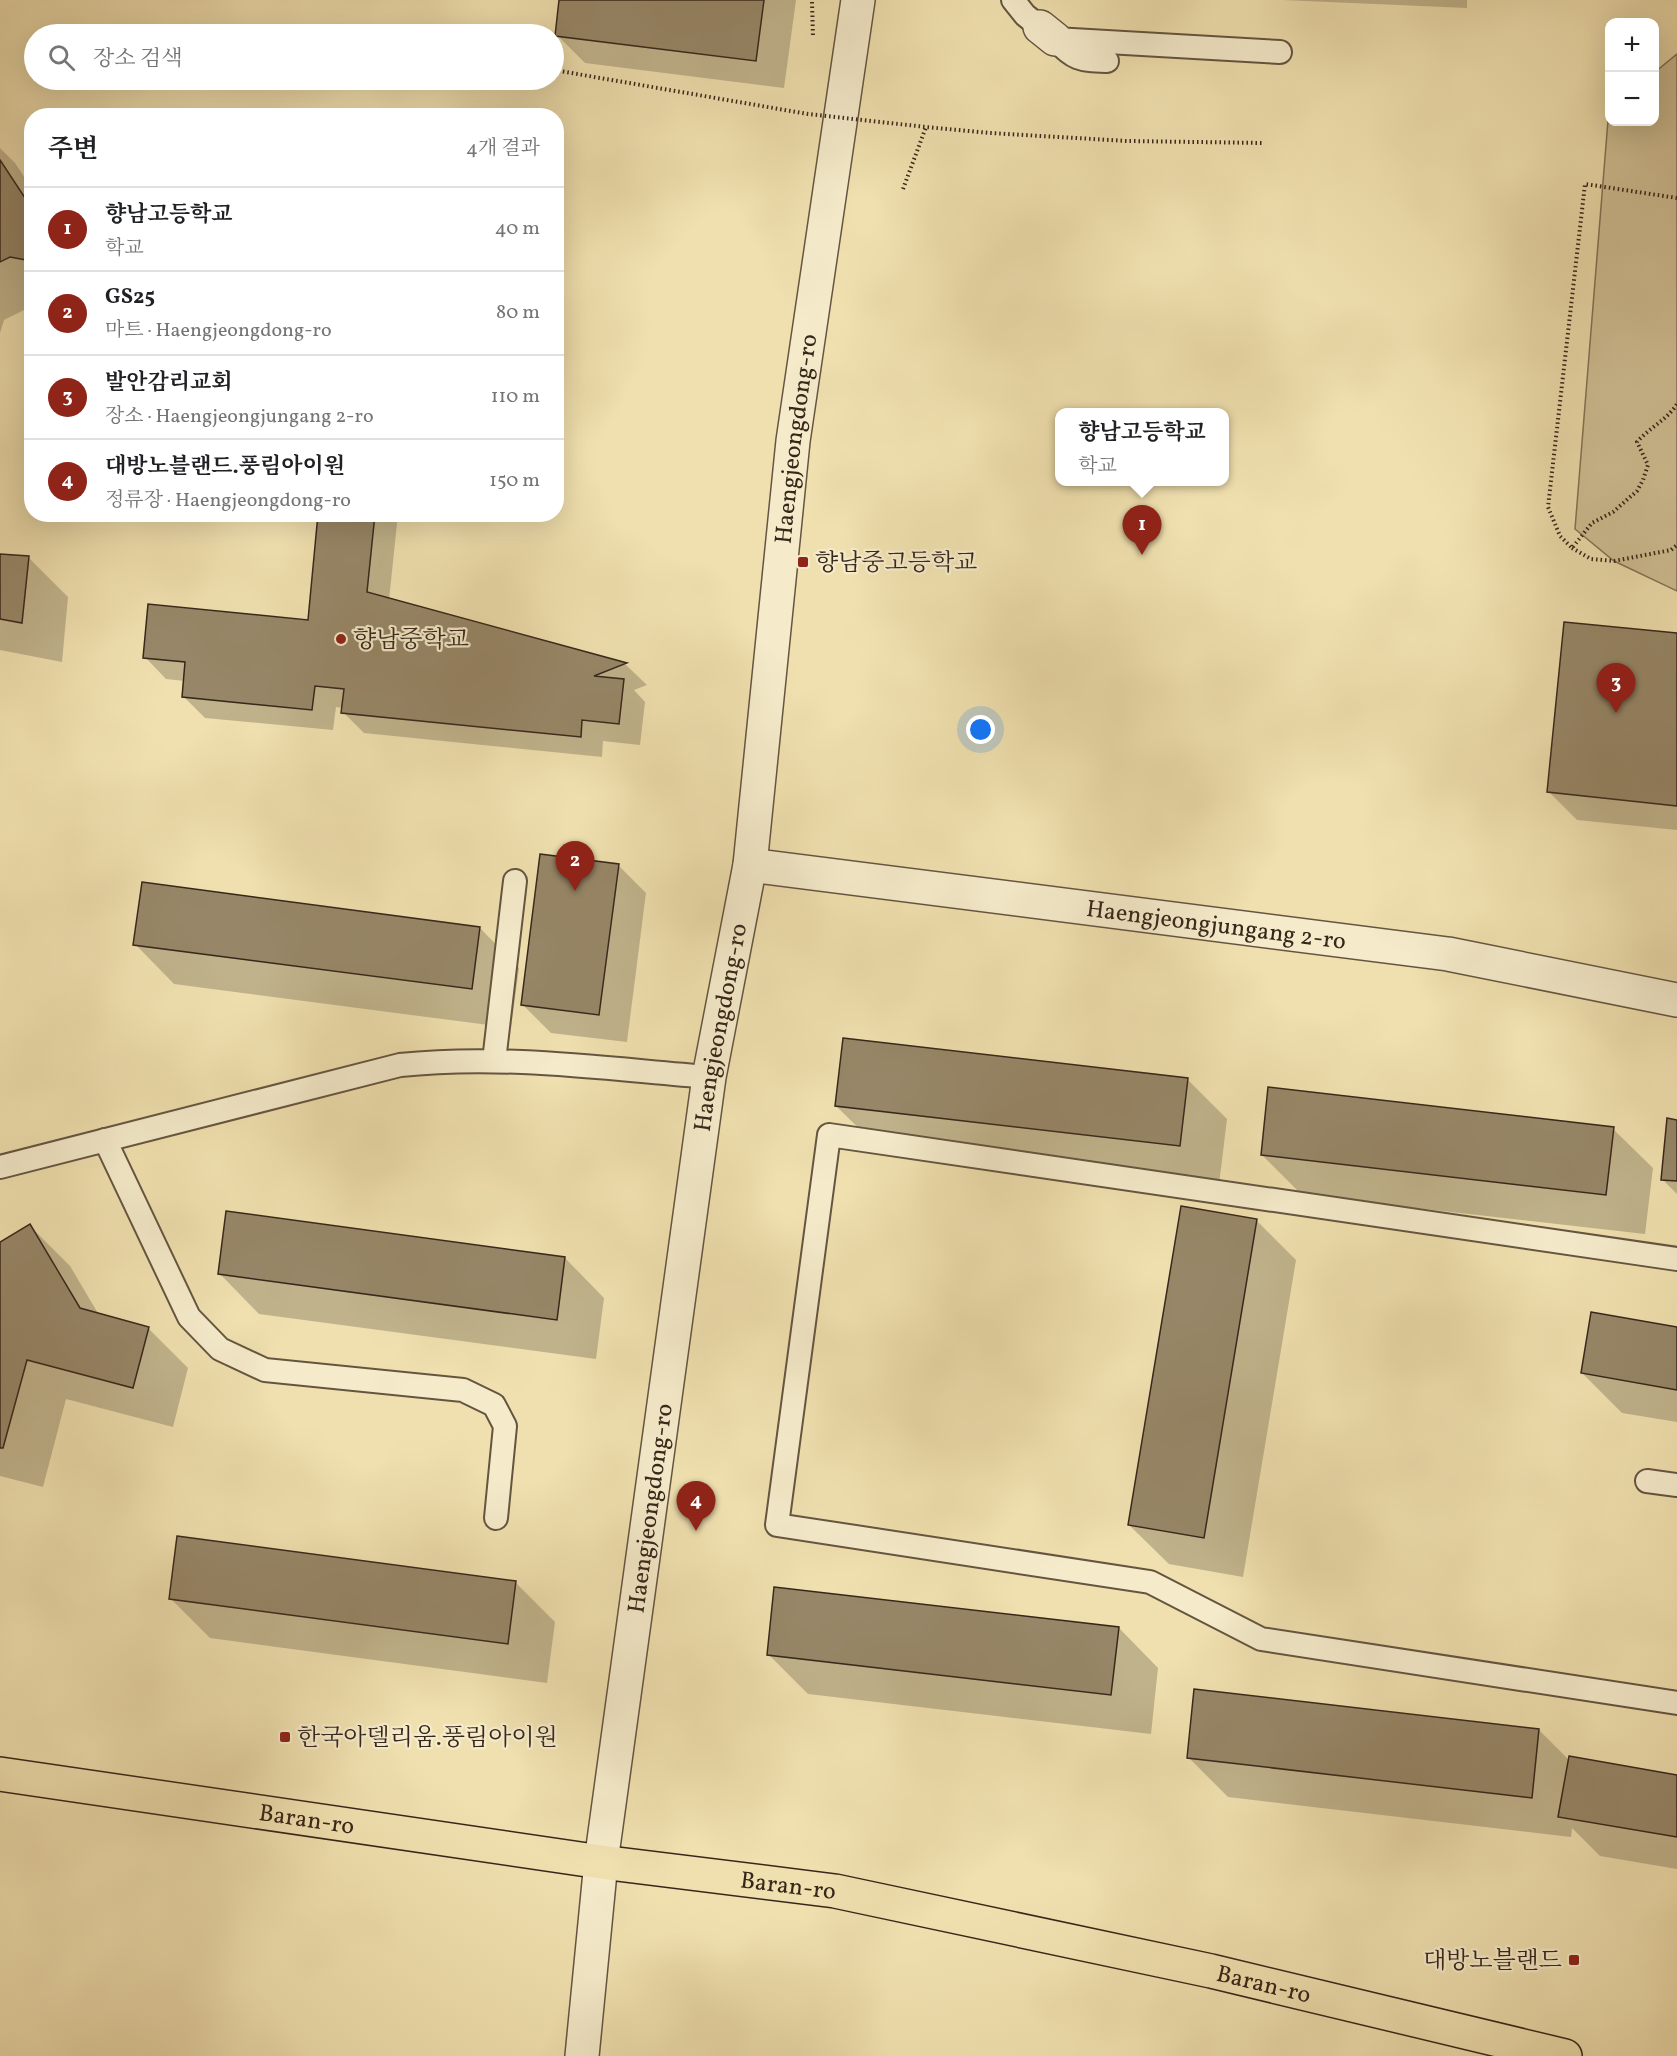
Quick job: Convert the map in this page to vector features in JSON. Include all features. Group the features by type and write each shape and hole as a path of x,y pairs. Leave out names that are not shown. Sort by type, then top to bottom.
{"main road":[{"name":"Baran-ro","path":"0,1774 601,1862 835,1891 1211,1971 1565,2056"}],"street":[{"name":"Haengjeongdong-ro","path":"582,2056 601,1862 709,1077 750,865 793,441 858,0"},
{"name":"Haengjeongjungang 2-ro","path":"750,865 1448,954 1677,1000"}],"lane":[{"path":"1013,0 1025,15 1069,54 1087,60 1107,61"},
{"path":"1048,33 1280,52"},
{"path":"494,1061 515,881"},
{"path":"0,1167 400,1065 436,1061 525,1062 709,1077"},
{"path":"1677,1259 829,1135 777,1526 1150,1582 1261,1639 1677,1703"},
{"path":"105,1140 189,1317 220,1349 265,1371 463,1390 494,1405 505,1426 496,1518"},
{"path":"1647,1481 1677,1485"}],"path":[{"path":"564,72 808,114 926,127 1127,141 1264,143"},
{"path":"903,189 926,127"},
{"path":"1677,198 1585,184 1548,507 1560,536 1572,548 1590,559 1614,561 1671,550 1677,545"},
{"path":"1572,548 1592,523 1613,512 1637,491 1648,465 1637,442 1647,430 1672,413 1677,404"}],"shaded area":[{"path":"1677,54 1677,591 1614,561 1575,529 1608,126 1659,126 1659,69"}],"building":[{"path":"559,0 764,0 756,61 564,37 564,24 556,24"},
{"path":"0,160 24,196 24,260 10,257 0,262"},
{"name":"향남중학교","path":"317,522 374,522 367,592 627,663 594,676 624,679 619,724 582,720 581,737 341,713 344,689 315,686 312,710 182,697 185,662 143,658 148,604 308,620"},
{"path":"0,554 29,556 22,623 0,619"},
{"path":"1564,622 1677,633 1677,806 1547,792"},
{"path":"540,854 619,864 599,1015 521,1005"},
{"path":"142,882 480,927 472,989 133,945"},
{"path":"843,1038 1188,1078 1180,1146 835,1106"},
{"path":"1268,1087 1614,1127 1606,1195 1261,1155"},
{"path":"1667,1118 1677,1120 1677,1181 1661,1180"},
{"path":"1181,1206 1257,1219 1204,1538 1128,1525"},
{"path":"226,1211 565,1257 557,1320 218,1274"},
{"path":"30,1224 80,1308 149,1327 133,1388 27,1360 3,1448 0,1448 0,1242"},
{"path":"1591,1312 1677,1327 1677,1390 1581,1373"},
{"path":"177,1536 516,1581 508,1644 169,1599"},
{"path":"774,1587 1119,1627 1111,1695 767,1655"},
{"path":"1194,1689 1539,1729 1532,1798 1187,1758"},
{"path":"1569,1756 1677,1775 1677,1837 1558,1817"}],"place":[{"name":"향남고등학교","path":"1142,555"},
{"name":"향남중고등학교","path":"803,562"},
{"name":"향남중학교","path":"341,639"},
{"name":"발안감리교회","path":"1616,713"},
{"name":"GS25","path":"575,891"},
{"name":"대방노블랜드.풍림아이원","path":"696,1531"},
{"name":"한국아델리움.풍림아이원","path":"285,1737"},
{"name":"대방노블랜드","path":"1574,1960"}]}
